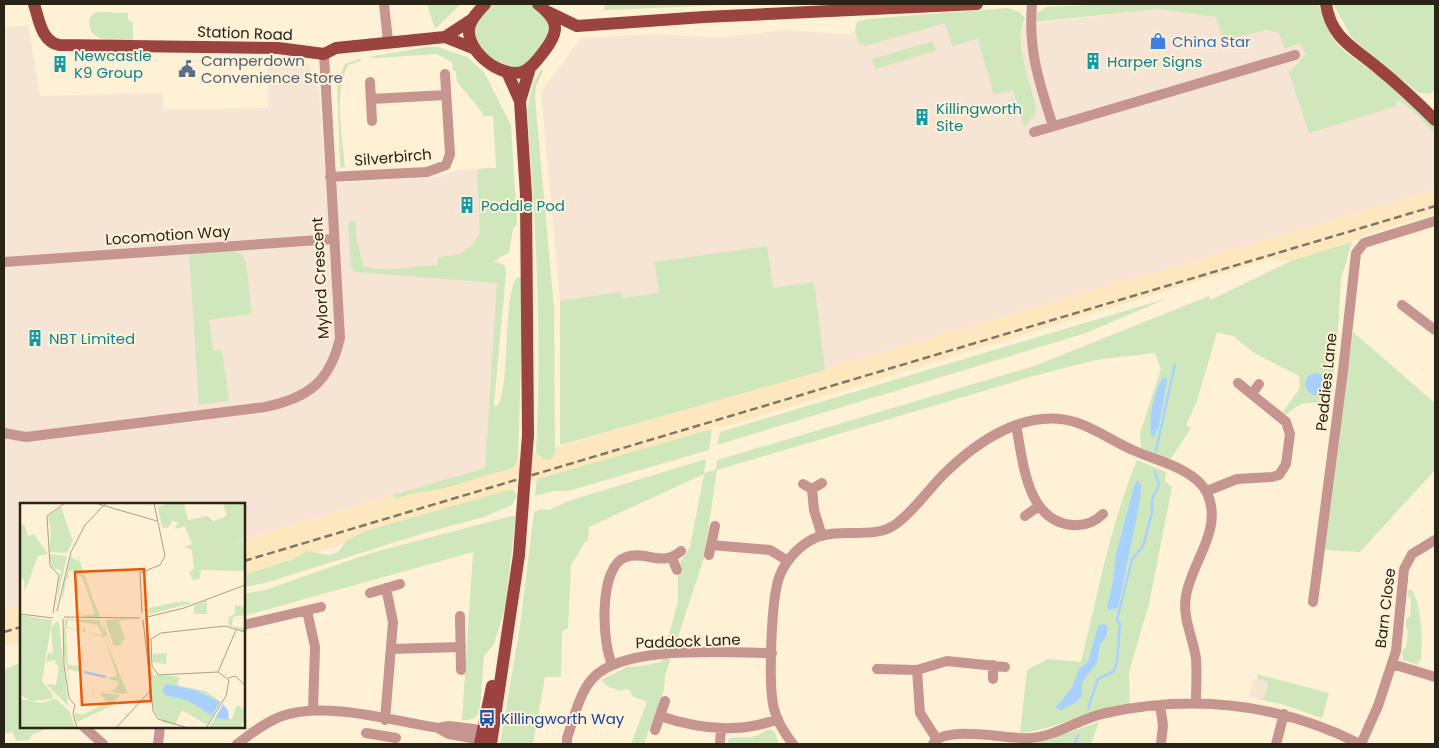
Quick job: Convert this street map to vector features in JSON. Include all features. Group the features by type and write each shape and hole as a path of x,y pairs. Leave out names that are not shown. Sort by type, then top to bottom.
{"main road":[{"name":"Station Road","path":"34,4 45,36 50,43 59,45 278,48 324,54 336,48 388,41 445,37 475,49 499,70 507,72"},
{"name":"Station Road","path":"445,37 471,20 485,4"},
{"path":"486,739 518,555 528,435 526,195 520,101 507,72 523,72 530,68 552,42 577,26 704,17 977,4"},
{"path":"1326,4 1332,22 1346,43 1376,66 1435,120"},
{"path":"543,8 577,26"},
{"path":"543,8 556,25 552,42"},
{"path":"471,20 469,36 475,49"},
{"path":"520,101 530,68"}],"street":[{"path":"384,4 388,41"},
{"path":"1032,4 1030,25 1034,67 1053,126"},
{"name":"Mylord Crescent","path":"4,433 26,437 265,407 300,396 325,376 337,352 340,338 324,54"},
{"path":"1034,132 1295,55"},
{"path":"371,99 446,94 445,74"},
{"path":"370,82 372,121"},
{"name":"Silverbirch","path":"330,178 427,172 446,164 450,154 446,94"},
{"name":"Peddies Lane","path":"1313,602 1344,371 1357,248 1364,243 1435,221"},
{"name":"Locomotion Way","path":"4,262 334,239"},
{"path":"1402,305 1435,330"},
{"path":"1207,491 1238,479 1272,477 1283,470 1290,442 1288,428 1283,418 1238,383"},
{"path":"1252,394 1259,384"},
{"path":"793,744 778,719 772,700 772,653 776,586 788,561 812,540 822,536 883,530 894,526 905,517 925,493 960,458 988,438 1016,425 1045,419 1069,421 1189,475 1207,491 1211,508 1210,528 1204,549 1189,581 1185,598 1185,612 1196,660 1196,703"},
{"path":"1016,425 1026,474 1038,506 1048,517 1060,523 1081,525 1100,521"},
{"path":"822,483 807,486 822,536"},
{"path":"1025,516 1038,506"},
{"path":"715,526 710,550 770,550 788,561"},
{"name":"Barn Close","path":"1361,744 1378,706 1392,664 1400,626 1404,569 1412,554 1435,540"},
{"path":"612,664 606,653 604,632 607,588 612,567 628,556 672,558 681,551"},
{"path":"672,558 677,570"},
{"path":"370,592 400,584"},
{"path":"385,720 393,616 386,588"},
{"path":"245,625 321,606"},
{"path":"307,611 315,647 313,710"},
{"path":"460,616 461,670"},
{"path":"391,649 461,648"},
{"name":"Paddock Lane","path":"567,744 567,738 590,683 596,675 612,664 624,659 653,655 772,653"},
{"path":"877,669 917,670 947,661 1005,667"},
{"name":"Barn Close","path":"1392,664 1435,677"},
{"path":"992,679 993,666"},
{"path":"917,670 920,713 935,741 956,734 1017,739 1034,738 1103,714 1160,705 1196,703 1240,705 1284,714 1334,731 1361,744"},
{"path":"654,730 665,701"},
{"path":"1160,705 1163,725 1161,744"},
{"path":"242,743 274,719 313,710 335,711 438,728 449,734 486,739"},
{"path":"1276,744 1284,714"},
{"path":"660,716 689,725 721,728 756,726 778,719"},
{"path":"85,728 103,744"},
{"path":"158,744 160,728"},
{"path":"720,744 721,728"},
{"path":"366,733 380,740 396,738"}],"shaded area":[{"path":"1159,9 1216,17 1223,41 1266,30 1279,33 1307,45 1395,102 1399,101 1413,111 1435,133 1435,190 825,370 560,445 560,301 541,92 581,38 654,34 719,38 784,30 845,34 1000,16 1021,25"},
{"path":"28,25 40,96 163,93 163,110 268,108 268,59 290,58 309,65 319,91 326,184 439,177 457,170 496,168 499,263 485,468 245,539 245,503 20,503 20,605 4,610 4,28"},
{"path":"1435,190 1435,214 1366,234 1352,242 1291,261 1270,259 720,428 719,425 713,426 712,429 537,479 508,492 245,575 245,539"},
{"path":"20,605 20,642 4,647 4,610"},
{"path":"1253,679 1268,682 1264,700 1249,696"}],"green space":[{"path":"427,4 461,4 435,29"},
{"path":"491,4 531,4 548,20 550,37 537,54 525,65 514,68 499,63 485,52 476,39 474,29 480,17"},
{"path":"605,4 752,4 604,10"},
{"path":"1111,4 1319,4 1329,31 1342,48 1402,96 1435,128 1435,133 1413,111 1399,101 1395,102 1397,106 1309,133 1289,73 1306,54 1300,43 1285,49 1279,33 1266,30 1223,41 1216,17 1159,9 1035,22 1037,13 1046,7"},
{"path":"1333,4 1435,4 1435,89 1430,94 1419,93 1374,58 1352,38"},
{"path":"1007,8 1020,12 1025,19 1022,27 1021,49 1036,107 1034,116 1024,127 1013,90 994,95 978,39 952,46 945,23 866,46 859,44 855,31 857,22 867,19"},
{"path":"96,12 128,13 128,20 133,23 133,41 102,39 96,36 90,26 90,17"},
{"path":"933,41 936,51 875,69 872,59"},
{"path":"427,47 438,47 467,57 484,72 511,125 517,224 513,229 509,253 492,261 505,265 506,273 494,404 496,407 501,399 509,307 516,278 520,277 522,280 523,298 518,458 514,467 506,470 449,487 395,498 393,495 485,468 497,283 355,272 351,267 348,226 350,220 356,222 356,236 363,266 382,269 438,265 438,257 461,254 473,244 480,233 477,169 496,168 493,116 483,116 482,112 457,82 452,62 437,54 368,57"},
{"path":"361,58 360,61 348,65 341,89 340,116 345,168 340,167 337,81 345,64"},
{"path":"542,68 543,71 536,86 535,98 554,308 555,453 552,459 547,460 541,458 536,452 538,409 537,281 527,110 533,83"},
{"path":"1352,242 1341,279 1331,404 1307,403 1297,406 1286,415 1282,413 1300,388 1299,376 1254,353 1233,336 1217,332 1197,401 1186,425 1191,428 1170,460 1141,448 1140,433 1161,369 1155,353 1095,360 1034,376 717,470 704,558 665,676 664,690 644,744 631,744 647,702 632,696 630,690 620,691 607,686 601,680 627,667 661,662 678,602 678,575 683,573 680,562 690,547 704,474 589,527 588,541 585,542 571,565 568,628 562,631 561,677 545,677 533,744 500,744 520,626 534,512 542,509 549,510 568,501 706,459 704,473 716,470 717,460 1034,366 1209,296 1210,300 1291,261"},
{"path":"767,246 773,288 814,282 825,370 560,445 560,301 621,292 622,298 659,293 655,262"},
{"path":"233,251 241,254 246,262 252,314 209,320 213,351 222,350 229,401 199,405 189,253"},
{"path":"1168,298 1086,333 717,445 720,432"},
{"path":"1353,332 1435,403 1435,470 1360,552 1324,550"},
{"path":"712,429 709,450 568,491 554,491 535,496 537,479"},
{"path":"1137,460 1166,472 1165,481 1172,487 1149,604 1129,672 1130,705 1101,710 1048,728 1020,733 1027,670 1048,659 1081,662 1119,509"},
{"path":"514,490 517,496 512,505 484,517 431,531 265,583 245,587 245,575 294,559 307,551 329,555 338,552 347,540 369,530"},
{"path":"516,515 505,608 494,644 484,656 480,708 476,716 468,720 462,720 473,552 245,616 245,594 265,590 371,553"},
{"path":"1408,590 1412,590 1416,598 1420,615 1421,661 1418,661 1418,665 1403,660 1402,650 1406,647 1408,631 1406,619 1410,616 1411,600 1408,596"},
{"path":"20,662 20,728 48,728 32,735 29,740 16,741 13,732 4,734 4,670"},
{"path":"1257,674 1329,693 1322,718 1281,704 1256,699 1264,699 1268,682 1257,679"},
{"path":"1099,722 1091,744 1035,744"},
{"path":"768,729 774,731 779,744 727,744 729,738 752,737"}],"water":[{"path":"1316,373 1324,376 1327,384 1324,392 1316,395 1308,392 1305,384 1308,376"},
{"path":"1163,378 1167,378 1167,380 1159,426 1153,437 1151,435 1152,405"},
{"path":"1138,480 1141,486 1140,501 1118,608 1109,610 1107,607 1113,582 1116,554 1135,483"},
{"path":"1103,624 1108,626 1106,637 1100,644 1097,663 1082,682 1082,696 1076,702 1061,710 1055,708 1071,689 1079,669 1088,662 1098,626"}],"waterway":[{"path":"1156,451 1175,364"},
{"path":"1088,709 1098,679 1113,672 1117,663 1120,624 1117,620 1132,559 1143,546 1152,512 1152,499 1159,485 1155,472"},
{"path":"1075,744 1078,735"}],"railway":[{"path":"245,561 1435,206"},
{"path":"4,632 20,627"}],"place":[{"name":"China Star","path":"1158,41"},
{"name":"Harper Signs","path":"1093,61"},
{"name":"Newcastle K9 Group","path":"60,64"},
{"name":"Camperdown Convenience Store","path":"187,69"},
{"name":"Killingworth Site","path":"922,117"},
{"name":"Poddle Pod","path":"467,205"},
{"name":"NBT Limited","path":"35,338"},
{"name":"Killingworth Way","path":"487,718"}]}
